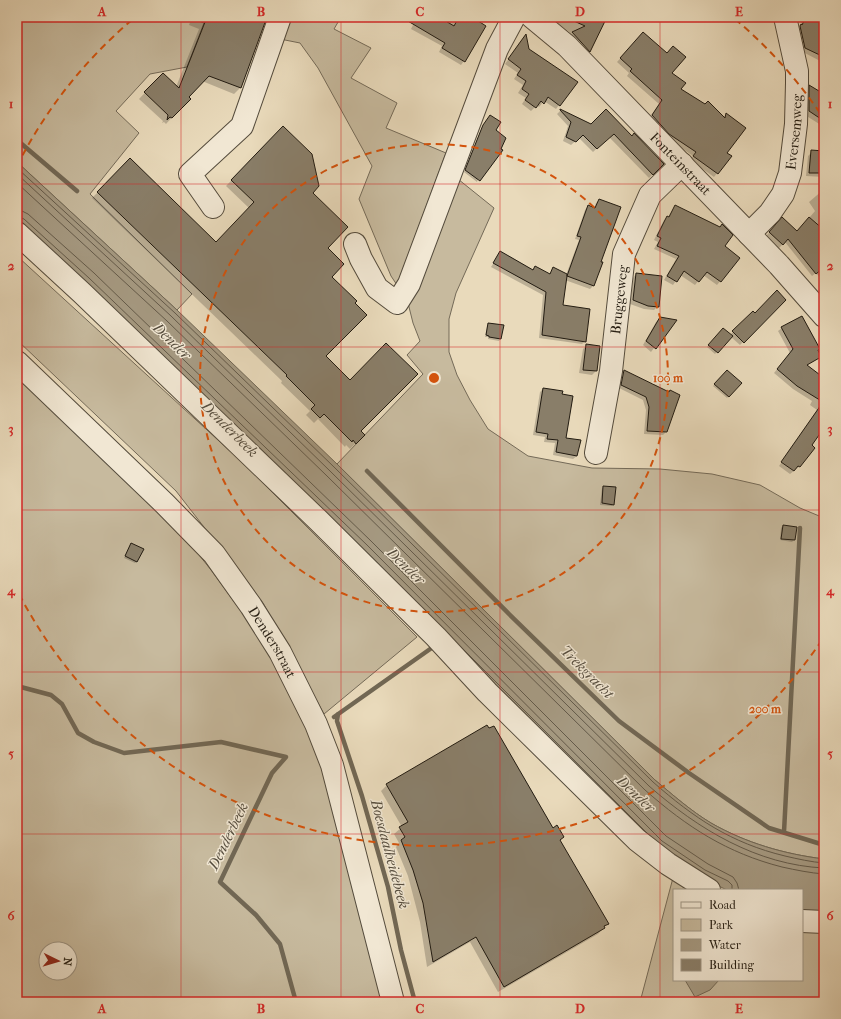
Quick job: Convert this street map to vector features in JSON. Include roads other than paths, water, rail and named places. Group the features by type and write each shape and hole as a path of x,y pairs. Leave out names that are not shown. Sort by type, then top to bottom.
{"street":[{"path":"213,207 190,174 242,126 280,17"},
{"path":"355,244 361,259 377,288 397,303 409,284 497,49 514,17"},
{"name":"Fonteinstraat","path":"532,17 567,46 749,234 824,316"},
{"name":"Eversemweg","path":"749,234 770,213 783,194 790,173 796,124 798,84 797,71 785,17"},
{"name":"Bruggeweg","path":"596,454 611,371 624,254 650,196 682,164"},
{"path":"17,233 88,298 318,520 436,637 487,692 637,840 668,864 707,889"},
{"name":"Denderstraat","path":"17,362 166,504 214,554 280,652 316,724 332,765 393,1002"},
{"path":"803,921 824,922"}],"water":[{"name":"Dender","path":"17,162 177,310 337,464 655,780 682,803 724,830 766,847 824,859 824,912 803,910 803,889 725,889 700,877 657,848 17,224"},
{"path":"686,981 718,981 710,990 695,997"}],"waterway":[{"name":"Trekgracht","path":"17,140 77,191"},
{"name":"Trekgracht","path":"367,471 509,614 619,721 689,773 769,828 824,845"},
{"path":"784,832 800,528"},
{"name":"Denderbeek","path":"334,717 433,647"},
{"name":"Denderbeek","path":"17,686 51,695 62,704 78,733 94,742 124,753 221,742 286,757 272,773 220,882 256,915 280,944 296,1002"},
{"name":"Boesdaalheidebeek","path":"338,714 337,721 362,796 388,887 401,950 415,1002"}]}
